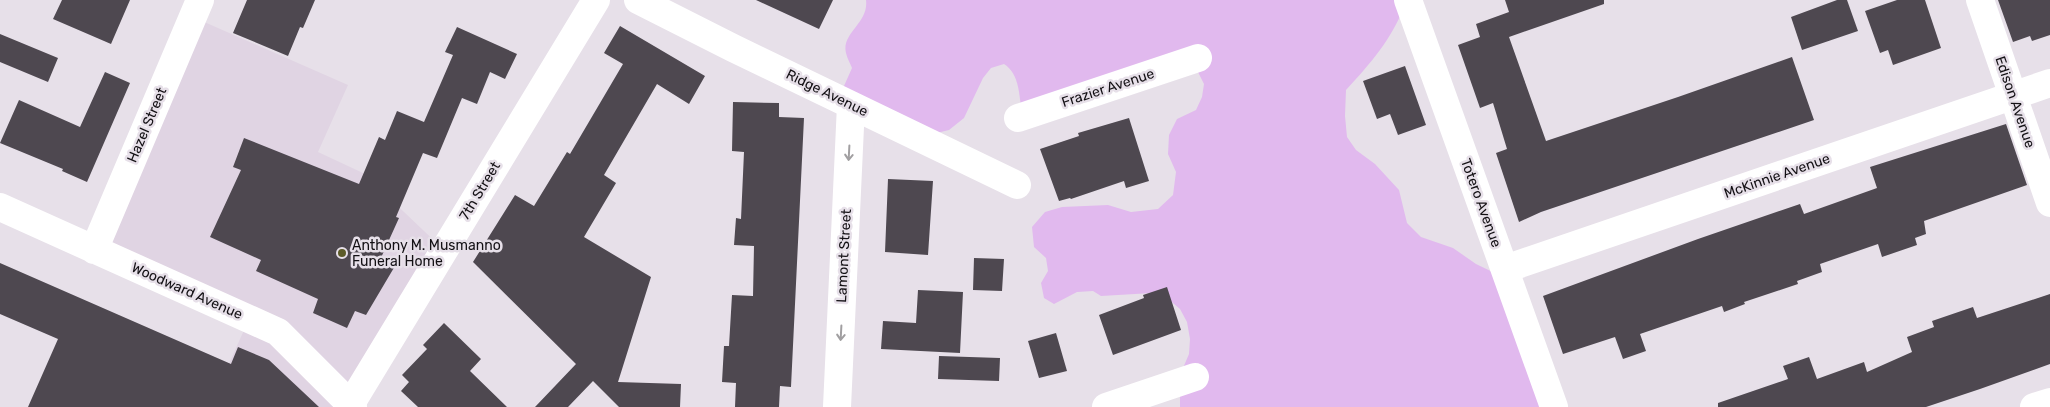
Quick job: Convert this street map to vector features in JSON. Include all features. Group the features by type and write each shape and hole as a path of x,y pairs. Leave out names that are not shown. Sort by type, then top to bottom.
{"street":[{"name":"Hazel Street","path":"94,250 200,0"},
{"name":"7th Street","path":"351,406 596,0"},
{"name":"Ridge Avenue","path":"638,0 1017,185"},
{"name":"Totero Avenue","path":"1408,0 1554,407"},
{"name":"Edison Avenue","path":"1980,0 2050,203"},
{"name":"Frazier Avenue","path":"1018,118 1198,58"},
{"name":"McKinnie Avenue","path":"1505,269 2050,83"},
{"name":"Lamont Street","path":"837,407 851,105"},
{"name":"Woodward Avenue","path":"0,207 278,332 351,406"},
{"path":"1106,407 1195,378"},
{"path":"2034,407 2050,402"}],"shaded area":[{"path":"866,0 1404,0 1405,5 1387,40 1346,90 1345,116 1347,137 1356,150 1375,164 1399,190 1407,223 1421,237 1453,248 1476,264 1503,277 1551,407 1180,407 1180,375 1189,354 1190,339 1187,322 1180,309 1167,298 1152,293 1101,296 1093,291 1077,292 1054,304 1044,298 1041,283 1048,271 1046,258 1034,247 1032,227 1045,212 1062,207 1108,205 1131,212 1158,209 1173,195 1176,172 1168,154 1169,135 1177,119 1196,110 1202,97 1204,84 1198,72 1022,114 1016,79 1004,64 991,68 983,78 964,118 949,130 924,136 840,95 852,68 846,55 847,40 860,22 866,8"},
{"path":"193,17 348,85 318,152 363,173 444,250 349,407 173,407 210,406 249,319 94,250"}],"building":[{"path":"62,0 130,0 111,44 53,19"},
{"path":"247,0 315,0 303,28 300,27 288,56 233,33"},
{"path":"756,0 833,0 819,29"},
{"path":"1505,0 1604,0 1604,4 1509,37 1546,141 1792,57 1814,120 1541,212 1519,222 1496,153 1507,149 1493,103 1480,108 1458,45 1480,37 1476,24 1509,12"},
{"path":"1837,0 1847,0 1858,31 1802,50 1791,17"},
{"path":"1897,0 1925,0 1941,48 1893,65 1888,50 1880,53 1865,11"},
{"path":"1998,0 2050,0 2050,35 2032,41 2030,36 2013,42"},
{"path":"620,26 705,76 689,104 657,84 604,175 616,183 584,237 651,277 618,382 681,384 680,407 619,407 593,381 568,407 535,407 576,364 473,262 515,195 534,206 567,152 570,154 623,64 604,53"},
{"path":"457,27 517,54 505,79 490,72 477,104 462,98 437,158 423,153 396,217 399,218 380,260 395,266 366,315 355,311 347,328 313,313 318,299 256,271 261,260 210,237 241,170 233,167 244,138 359,184 379,137 385,140 397,111 424,122 453,55 445,52"},
{"path":"0,34 58,58 48,82 0,62"},
{"path":"1405,66 1426,125 1398,135 1390,114 1377,119 1363,81"},
{"path":"105,72 130,83 87,182 62,171 63,169 0,143 19,100 80,127"},
{"path":"733,102 779,103 779,117 804,118 791,387 780,386 779,407 735,407 736,383 722,382 724,346 729,346 732,295 753,296 754,246 734,245 736,218 741,219 744,152 732,151"},
{"path":"1129,118 1149,181 1126,188 1124,181 1071,199 1059,201 1040,149 1079,136 1078,133"},
{"path":"2006,124 2027,185 1924,221 1926,234 1915,238 1917,245 1882,257 1878,244 1820,264 1822,272 1797,281 1798,284 1744,302 1745,304 1724,312 1722,306 1640,334 1646,351 1623,359 1615,337 1563,354 1543,296 1800,204 1804,214 1877,188 1870,167"},
{"path":"888,179 933,181 928,255 885,252"},
{"path":"974,258 1004,259 1002,291 973,290"},
{"path":"0,263 231,364 238,347 269,360 319,407 28,407 58,339 0,314"},
{"path":"1167,287 1181,330 1113,355 1099,315 1144,298 1143,295"},
{"path":"918,290 963,292 960,353 881,349 883,321 916,323"},
{"path":"2050,294 2050,364 1980,389 1926,407 1718,407 1718,403 1788,379 1783,366 1809,357 1817,379 1864,362 1867,372 1912,352 1907,337 1934,327 1932,321 1973,307 1977,318"},
{"path":"444,323 481,359 470,371 507,407 418,407 401,391 409,382 402,375 427,349 423,345"},
{"path":"1056,333 1067,371 1039,378 1028,341"},
{"path":"939,356 1000,358 999,381 938,379"}],"place":[{"name":"Anthony M. Musmanno Funeral Home","path":"342,253"}]}
